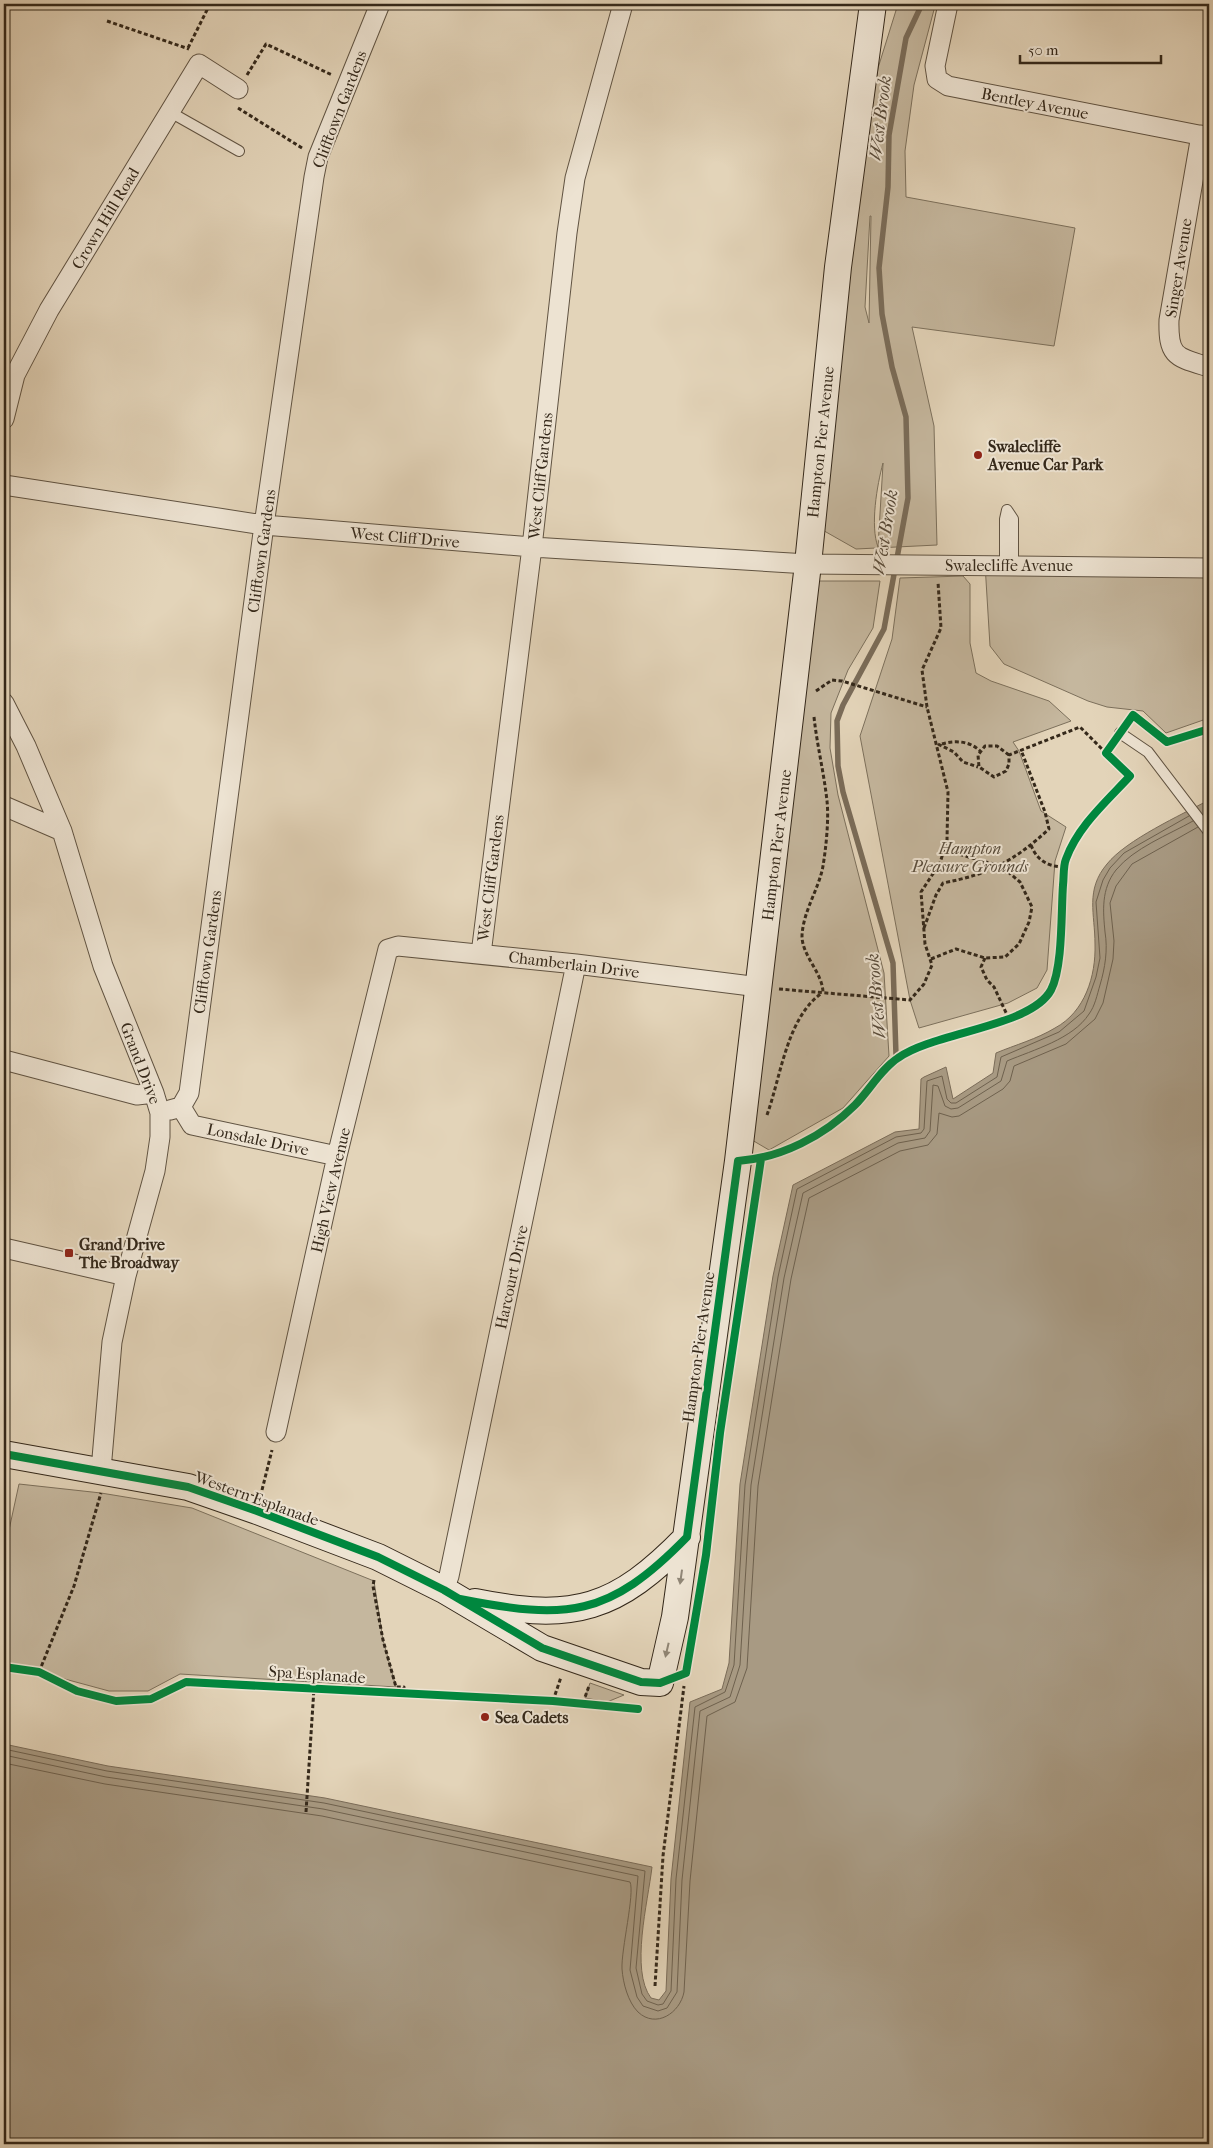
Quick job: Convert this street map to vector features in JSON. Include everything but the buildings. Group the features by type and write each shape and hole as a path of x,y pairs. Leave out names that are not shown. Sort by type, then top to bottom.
{"street":[{"name":"Clifftown Gardens","path":"181,1107 189,1094 264,525 318,157 380,4"},
{"name":"West Cliff Gardens","path":"481,954 532,547 567,233 575,178 623,4"},
{"name":"Hampton Pier Avenue","path":"672,1683 675,1617 738,1161 808,564 838,267 873,4"},
{"name":"Bentley Avenue","path":"948,4 935,66 937,79 948,86 1205,136"},
{"path":"199,64 238,89"},
{"name":"Crown Hill Road","path":"4,419 15,375 49,310 199,64"},
{"name":"Singer Avenue","path":"1205,136 1169,320 1168,343 1179,358 1209,367"},
{"name":"West Cliff Drive","path":"4,485 264,525 532,547 808,564"},
{"name":"Swalecliffe Avenue","path":"808,564 1209,568"},
{"name":"Grand Drive","path":"4,703 26,746 62,831 103,966 154,1093 160,1113 160,1137 155,1171 126,1276 112,1342 101,1470"},
{"path":"4,806 62,831"},
{"name":"Chamberlain Drive","path":"388,949 398,946 481,954 759,987"},
{"name":"High View Avenue","path":"276,1432 337,1156 388,949"},
{"name":"Harcourt Drive","path":"452,1594 451,1566 576,964"},
{"path":"4,1060 137,1095 154,1093"},
{"path":"160,1113 181,1107"},
{"name":"Lonsdale Drive","path":"181,1107 192,1125 337,1156"},
{"path":"4,1248 126,1276"},
{"name":"Western Esplanade","path":"4,1454 188,1487 378,1557 452,1594 542,1648 641,1682 672,1683"},
{"name":"Western Esplanade","path":"452,1594 522,1610 548,1611 589,1607 616,1596 647,1574 664,1561 687,1537"},
{"path":"647,1574 675,1617"},
{"path":"542,1648 540,1626 548,1611"}],"lane":[{"path":"170,112 240,151"},
{"path":"1120,733 1148,752 1208,832"}],"path":[{"path":"188,48 210,4"},
{"path":"107,21 188,48 199,64"},
{"path":"318,157 228,102 266,44 348,82"},
{"path":"759,987 910,1000 924,984 932,965 925,944 921,892 940,863 947,840 948,792 940,744 927,706 922,670 941,628 929,564"},
{"path":"814,700 816,692 825,684 832,680 842,680 927,706"},
{"path":"814,714 828,803 823,868 802,935 810,960 823,986 823,993"},
{"path":"1009,755 1080,727 1109,756 1120,733"},
{"path":"940,744 953,742 968,743 980,751"},
{"path":"940,744 963,762 979,768 994,777 1000,775 1009,764 1009,755"},
{"path":"979,768 977,762 980,751 984,746 997,746 1009,755"},
{"path":"924,928 936,895 943,884 976,877 1000,866 1031,845 1049,829 1045,812 1021,750"},
{"path":"931,959 956,949 985,958 1005,957 1019,944 1029,922 1032,907 1028,895 1020,882 1000,866 956,853 947,840"},
{"path":"1031,845 1042,861 1049,865 1065,863 1064,876"},
{"path":"985,958 980,967 1013,1017 1000,1021"},
{"path":"764,1123 778,1084 788,1042 813,999 823,993"},
{"path":"257,1511 276,1432"},
{"path":"30,1671 43,1674 74,1586 101,1493 101,1470"},
{"path":"378,1557 373,1586 383,1640 396,1687 404,1687 404,1694"},
{"path":"655,1986 672,1683"},
{"path":"306,1812 314,1688"},
{"path":"394,1693 414,1694"},
{"path":"546,1701 560,1702"},
{"path":"576,1703 592,1704"}],"green space":[{"path":"898,4 932,4 935,6 914,85 905,151 906,197 1075,228 1054,346 912,327 934,426 937,545 856,549 819,528 842,306 878,68","holes":["871,216 869,323 865,307","883,464 878,547 874,517"]},
{"path":"985,564 1209,568 1209,718 1166,733 1143,711 1107,707 1088,701 1004,664 990,646"},
{"name":"Hampton Pleasure Grounds","path":"963,576 970,584 970,643 976,673 991,681 1049,701 1071,721 1013,742 1019,751 1041,811 1066,827 1055,861 1047,970 1037,988 1008,1003 919,1028 910,1000 860,736 892,639 900,578"},
{"path":"812,581 880,581 873,628 848,670 831,713 830,748 838,795 884,973 889,1056 843,1108 769,1150 752,1140"},
{"path":"19,1484 101,1493 192,1508 374,1581 383,1640 396,1687 180,1674 148,1691 109,1691 39,1672 4,1667 4,1553"},
{"path":"590,1683 624,1695 607,1702 585,1698"}],"water":[{"path":"1209,800 1209,2144 4,2144 4,1744 108,1766 325,1798 652,1867 644,1916 641,1953 645,1986 651,1998 659,2000 666,1991 671,1879 690,1702 722,1689 729,1663 740,1484 773,1276 793,1185 895,1132 919,1129 921,1079 924,1077 946,1067 953,1099 993,1073 996,1053 1055,1028 1074,1013 1087,992 1091,980 1095,956 1093,902 1096,883 1100,874 1116,855 1140,837"}],"waterway":[{"name":"West Brook","path":"896,1055 893,963 843,792 838,766 837,721 843,705 884,629 908,498 906,417 892,367 882,314 879,268 888,187 889,135 906,38 922,4"}],"cycle path":[{"path":"460,1599 530,1610 558,1610 584,1606 609,1598 633,1584 659,1564 687,1537 738,1161 754,1159 786,1150 816,1136 855,1105 892,1063 914,1049 1003,1021 1024,1013 1040,1002 1051,990 1058,968 1066,859 1085,825 1130,776 1106,753 1133,715 1167,742 1209,729"},
{"path":"4,1454 188,1487 378,1557 444,1590 542,1648 641,1682 660,1683 686,1673 706,1555 720,1433 761,1159"},
{"name":"Spa Esplanade","path":"4,1667 39,1672 77,1691 116,1701 151,1699 186,1682 553,1701 638,1709"}],"place":[{"name":"Swalecliffe Avenue Car Park","path":"978,455"},
{"name":"Grand Drive The Broadway","path":"69,1253"},
{"name":"Sea Cadets","path":"485,1717"}]}
